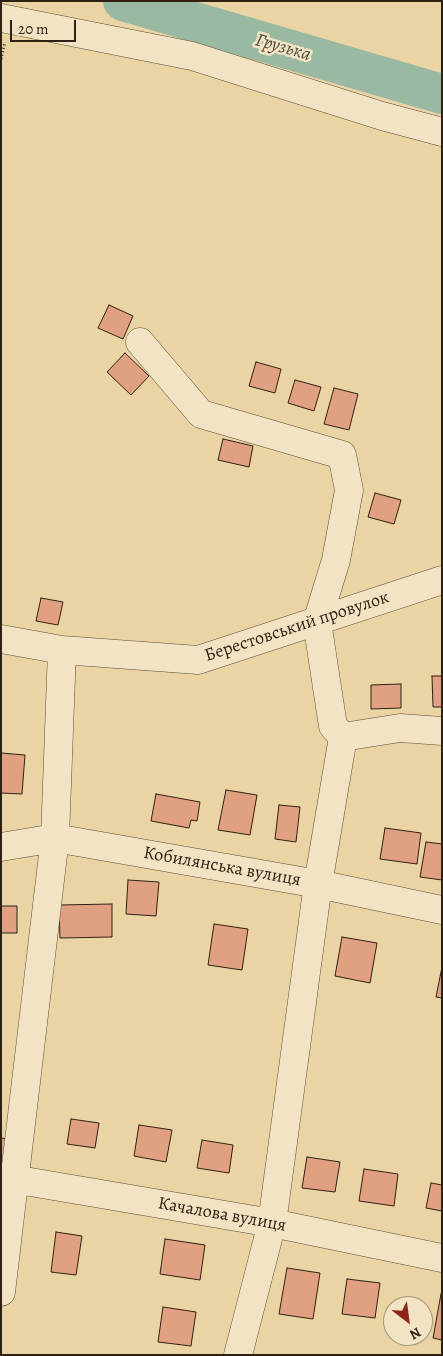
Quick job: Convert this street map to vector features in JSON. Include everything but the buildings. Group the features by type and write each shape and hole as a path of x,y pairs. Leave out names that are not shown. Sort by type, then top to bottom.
{"street":[{"path":"1,18 192,56 382,116 442,132"},
{"path":"140,342 201,414 342,455 349,490 336,560 317,622 333,726 343,737"},
{"name":"Берестовський провулок","path":"1,638 62,650 198,660 442,580"},
{"path":"1,1292 8,1178 55,838 62,650"},
{"path":"343,737 400,728 442,731"},
{"path":"238,1355 272,1223 318,884 343,737"},
{"name":"Кобилянська вулиця","path":"1,847 55,838 318,884 442,910"},
{"name":"Качалова вулиця","path":"8,1178 272,1223 442,1258"}],"waterway":[{"name":"Грузька","path":"123,1 442,94"}]}
